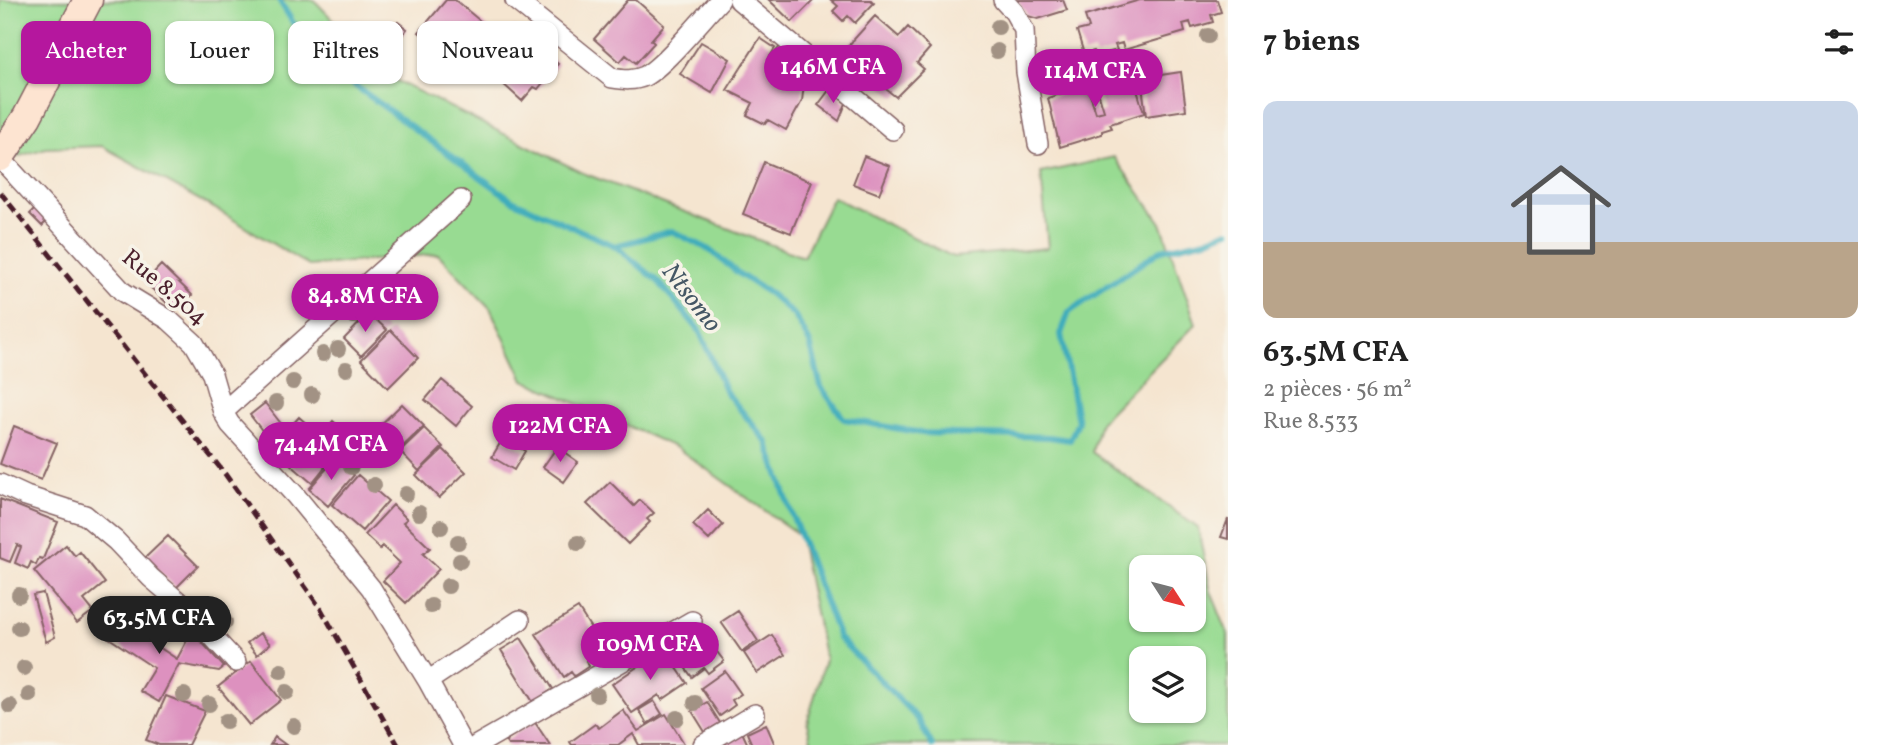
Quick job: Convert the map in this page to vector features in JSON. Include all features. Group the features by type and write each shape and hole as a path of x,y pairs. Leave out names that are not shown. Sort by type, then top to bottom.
{"main road":[{"path":"0,158 27,117 88,0"}],"street":[{"path":"514,0 612,78 629,80 645,75 665,58 720,0"},
{"path":"739,0 893,130"},
{"path":"1003,0 1014,12 1024,30 1026,72 1038,144"},
{"name":"Rue 8.504","path":"0,158 123,292 169,320 194,343 212,374 223,412 230,424 295,495 371,589 428,681 463,745"},
{"path":"223,412 461,200"},
{"path":"0,484 26,496 85,515 185,607 236,662"},
{"path":"428,681 520,620"},
{"path":"477,745 692,621"},
{"path":"703,745 755,714"}],"green space":[{"path":"0,0 314,0 334,21 288,21 288,84 403,84 583,173 803,257 833,197 953,257 1048,248 1041,173 1114,157 1161,223 1196,324 1100,422 1092,452 1198,528 1203,555 1129,555 1129,632 1206,632 1206,569 1210,589 1228,634 1228,745 812,745 807,723 825,660 799,535 677,448 524,380 490,308 438,254 309,266 216,209 102,146 46,148 0,162"}],"building":[{"path":"446,0 455,0 480,21 428,21"},
{"path":"628,0 636,0 664,25 651,40 654,43 636,63 626,55 620,62 594,39"},
{"path":"769,0 814,0 792,22"},
{"path":"831,0 871,0 874,3 855,23 848,16 843,21 833,11 838,6"},
{"path":"1017,0 1063,0 1067,10 1038,19 1028,16"},
{"path":"1140,0 1217,0 1221,12 1211,15 1213,22 1192,28 1190,22 1183,24 1185,32 1124,50 1122,43 1115,45 1117,50 1096,56 1094,51 1084,54 1077,31 1089,28 1085,16"},
{"path":"875,16 899,37 908,27 930,48 917,63 924,69 896,97 873,79 870,81 859,72 856,75 838,57"},
{"path":"760,38 775,48 768,60 804,84 802,101 786,130 768,120 765,124 747,115 753,103 727,90"},
{"path":"701,42 730,59 712,93 680,74"},
{"path":"781,45 815,77 809,86 771,58"},
{"path":"1131,70 1144,113 1110,124 1112,128 1102,131 1102,134 1060,147 1048,98 1087,85 1096,113 1104,111 1095,82"},
{"path":"1181,72 1186,110 1146,116 1141,78"},
{"path":"503,84 542,84 538,89 534,87 522,101"},
{"path":"830,89 846,103 839,121 818,105"},
{"path":"864,156 890,166 879,194 853,184"},
{"path":"764,162 812,182 791,233 743,214"},
{"path":"38,206 50,218 42,226 30,214"},
{"path":"161,265 192,295 175,311 145,282"},
{"path":"369,313 387,330 361,356 344,339"},
{"path":"391,330 418,358 388,388 361,360"},
{"path":"442,380 472,406 456,426 425,400"},
{"path":"265,403 286,430 268,446 260,436 264,433 250,415"},
{"path":"402,404 424,426 394,455 372,433"},
{"path":"299,417 315,431 288,462 272,448"},
{"path":"333,421 350,436 312,483 290,464 315,435 319,438"},
{"path":"14,426 57,443 41,480 0,464"},
{"path":"424,428 443,447 419,471 400,451"},
{"path":"503,438 525,451 514,470 492,457"},
{"path":"557,447 578,462 564,482 543,467"},
{"path":"443,449 466,472 439,498 416,475"},
{"path":"335,459 354,475 328,506 309,489"},
{"path":"358,475 388,501 362,531 332,505"},
{"path":"610,482 634,506 640,500 654,513 647,519 650,522 628,544 587,504"},
{"path":"0,499 58,522 43,559 39,558 36,565 31,562 28,569 15,563 21,547 17,545 10,562 0,558"},
{"path":"393,505 407,519 403,522 430,548 423,554 439,569 406,603 383,581 400,563 365,535"},
{"path":"708,510 723,525 709,540 693,525"},
{"path":"1228,519 1228,539 1221,537"},
{"path":"168,536 198,566 176,588 145,558"},
{"path":"66,545 75,556 80,552 105,583 84,600 93,611 77,623 34,571"},
{"path":"43,593 55,637 46,642 33,595"},
{"path":"578,608 605,650 586,661 589,666 574,676 571,672 564,677 536,634"},
{"path":"738,611 758,641 742,652 721,622"},
{"path":"110,615 177,659 192,631 224,667 219,671 179,664 159,702 140,691 154,668 97,630"},
{"path":"260,633 270,644 257,655 247,643"},
{"path":"772,635 785,655 757,673 744,653"},
{"path":"521,638 553,689 533,702 501,650"},
{"path":"704,641 710,651 714,648 724,661 708,673 704,668 692,677 676,655 689,646 691,650"},
{"path":"664,649 687,683 662,700 659,695 632,713 612,684"},
{"path":"251,661 281,700 249,725 218,687"},
{"path":"725,671 741,694 732,700 735,705 720,716 701,688"},
{"path":"166,696 205,711 188,745 159,745 146,740"},
{"path":"654,701 662,714 647,724 639,710"},
{"path":"707,702 720,723 705,732 692,711"},
{"path":"623,710 638,731 666,714 685,745 639,745 633,734 618,745 572,745 570,742 595,724 599,728"},
{"path":"534,721 550,745 508,745 505,741"},
{"path":"766,724 775,745 752,745 747,733"},
{"path":"742,732 748,745 715,745"},
{"path":"275,737 286,745 270,745"}],"waterway":[{"name":"Ntsomo","path":"279,0 313,55 512,200 615,246 658,281 699,330 726,392 767,442 839,638 918,719 932,745"},
{"path":"615,246 672,231 708,249 770,294 795,316 810,343 821,387 844,419 922,433 1070,440 1078,422 1061,334 1069,312 1161,250 1206,240 1228,231"}],"railway":[{"path":"0,192 225,474 321,609 398,745"}]}
